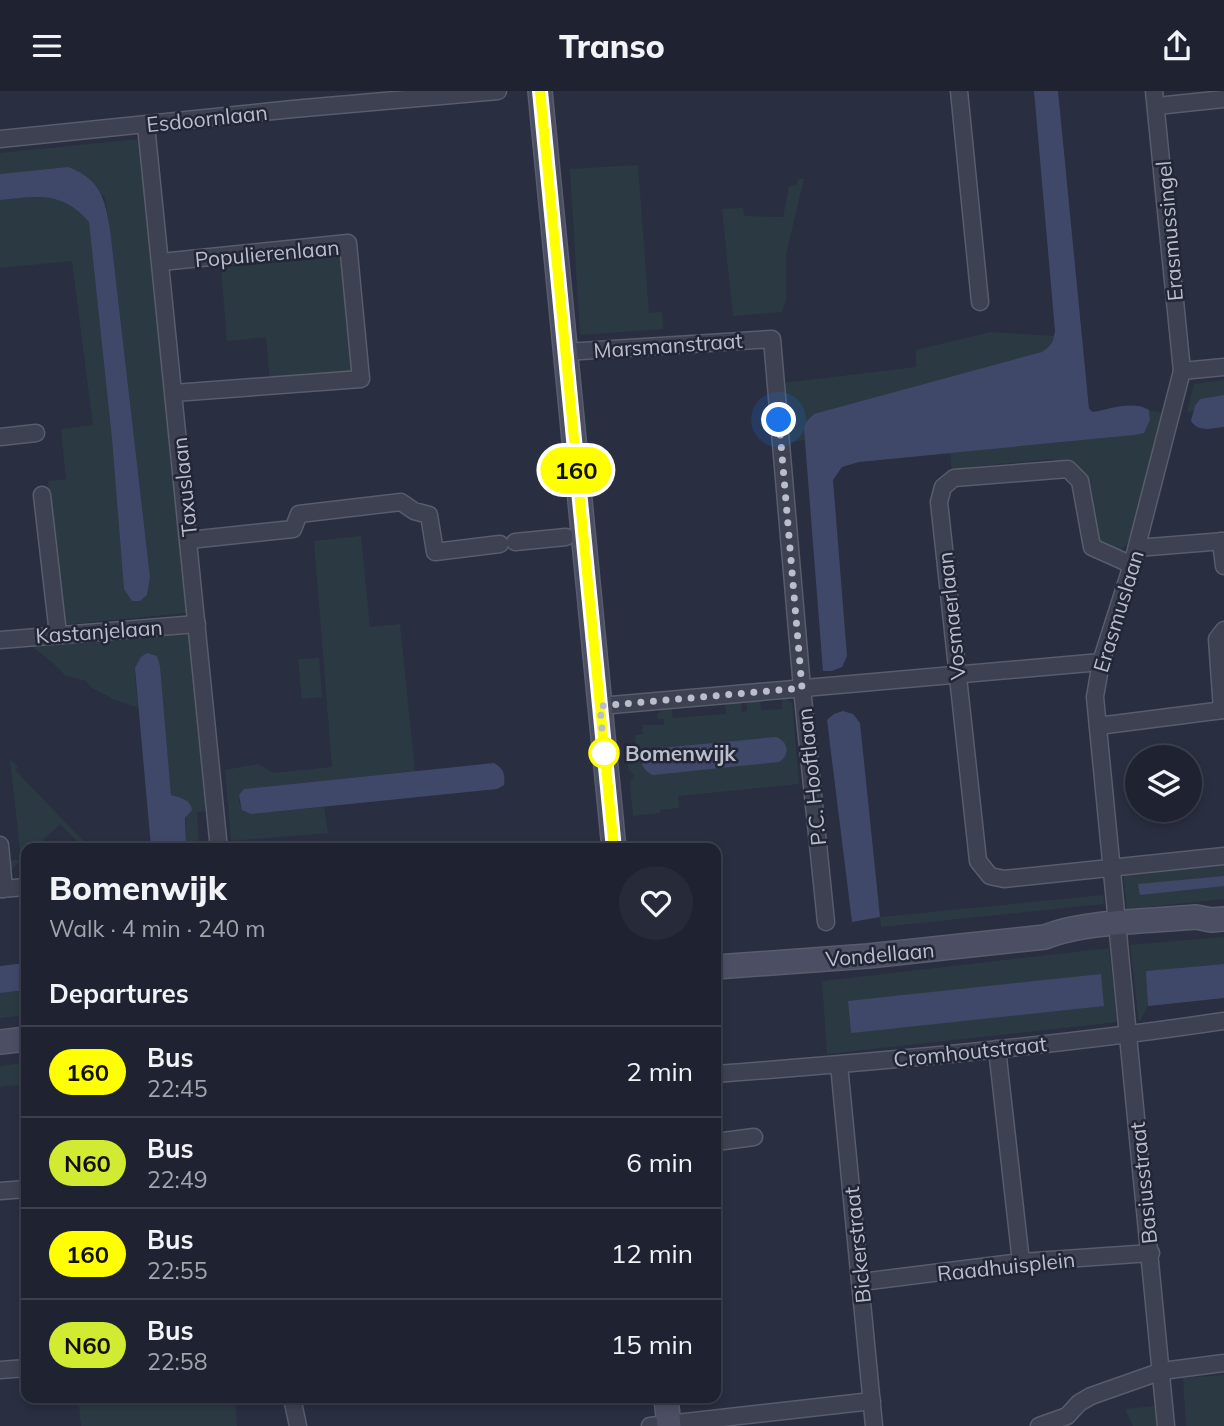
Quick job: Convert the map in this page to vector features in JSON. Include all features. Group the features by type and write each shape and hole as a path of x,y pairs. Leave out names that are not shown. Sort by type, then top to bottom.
{"street":[{"name":"Esdoornlaan","path":"0,139 146,125 293,101 498,91"},
{"path":"540,91 613,843"},
{"path":"959,91 980,302"},
{"path":"1156,98 1224,99"},
{"name":"Erasmussingel","path":"1156,98 1182,371"},
{"name":"Taxuslaan","path":"146,125 190,540 218,843"},
{"name":"Populierenlaan","path":"161,263 348,243 361,379 174,393"},
{"name":"Marsmanstraat","path":"565,352 772,339"},
{"name":"P.C. Hooftlaan","path":"772,339 802,688 826,922"},
{"path":"1182,371 1224,367"},
{"name":"Erasmuslaan","path":"1117,932 1096,689 1101,662 1137,548 1182,371"},
{"path":"0,437 36,433"},
{"name":"Vosmaerlaan","path":"1132,565 1091,547 1080,481 1069,469 954,478 947,481 943,487 939,502 978,861 990,876 1004,879 1224,856"},
{"path":"42,495 58,634"},
{"path":"190,540 293,529 300,513 401,502 414,511 429,515 435,552 566,537"},
{"path":"1137,548 1223,541 1224,566"},
{"name":"Kastanjelaan","path":"0,640 197,624"},
{"path":"1098,726 1223,710 1217,639 1224,630"},
{"path":"600,706 1101,662"},
{"path":"0,845 2,889 21,887"},
{"name":"Vondellaan","path":"721,967 867,956 1045,937 1062,942 1117,932 1151,936 1218,919"},
{"name":"Basiusstraat","path":"1117,932 1151,1253 1166,1426"},
{"name":"Cromhoutstraat","path":"721,1074 839,1065 1127,1036 1224,1021"},
{"path":"0,1042 21,1040"},
{"path":"0,1050 21,1048"},
{"path":"998,1048 1021,1262"},
{"name":"Bickerstraat","path":"839,1065 874,1426"},
{"path":"721,1141 754,1137"},
{"path":"0,1191 21,1189"},
{"name":"Raadhuisplein","path":"861,1282 1021,1262 1151,1253"},
{"path":"1039,1426 1070,1421 1079,1403 1091,1396 1162,1371 1224,1363"},
{"path":"0,1370 21,1368"},
{"path":"665,1403 663,1425 872,1401"},
{"path":"293,1403 298,1426"}],"shaded area":[{"path":"139,139 186,613 61,625 48,481 66,479 61,429 93,425 72,261 0,268 0,200 37,197 59,200 79,212 89,222 112,439 124,589 140,601 147,595 150,577 110,229 105,197 68,167 0,174 0,153"},
{"path":"638,165 649,313 662,312 663,329 580,335 570,169"},
{"path":"798,179 804,179 786,254 786,300 782,312 733,316 722,209 743,208 744,216 783,217 789,186 797,185"},
{"path":"345,256 355,371 270,380 266,337 227,341 221,268"},
{"path":"991,332 1054,336 1050,347 1043,352 804,429 805,440 790,442 783,383 916,367 916,350"},
{"path":"1224,380 1224,395 1200,399 1194,411 1187,412 1194,384"},
{"path":"1149,410 1162,413 1130,538 1122,549 1100,549 1085,477 1080,469 1057,463 1054,459 968,467 964,473 952,474 950,453 1134,435 1144,432 1150,420"},
{"path":"361,536 370,627 400,624 415,771 244,789 239,795 239,803 251,814 324,807 328,833 231,841 225,770 258,764 274,773 332,767 314,541"},
{"path":"190,634 209,811 197,812 199,843 186,843 186,799 171,795 157,656 146,654 137,664 135,678 139,708 113,699 92,688 86,681 66,676 29,644"},
{"path":"319,658 322,697 302,699 298,659"},
{"path":"785,695 792,703 799,784 678,796 679,808 633,816 630,783 634,775 628,769 627,757 637,756 635,735 643,734 642,725 664,725 664,719 658,719 657,715 665,706 671,705 673,718 726,714 725,702 741,701 742,712 747,711 746,701 760,700 761,710 782,709 782,698"},
{"path":"10,760 18,767 15,770 83,841 79,843 60,824 40,843 21,843 21,859"},
{"path":"21,859 10,871 9,861"},
{"path":"1224,863 1224,899 1127,909 1123,873"},
{"path":"1103,895 1104,904 881,927 880,917"},
{"path":"1224,937 1224,964 1147,971 1148,1006 1139,1022 1130,945"},
{"path":"1109,948 1117,1022 827,1054 822,981","holes":["1101,974 1104,1006 851,1032 848,1002"]},
{"path":"21,991 21,1016 0,1018 0,993"},
{"path":"21,1064 21,1085 0,1087 0,1066"},
{"path":"1224,1375 1224,1426 1186,1426 1183,1378"},
{"path":"79,1403 235,1403 237,1426 81,1426"},
{"path":"1154,1406 1157,1426 1133,1426 1125,1409"}],"water":[{"path":"1034,91 1058,91 1089,409 1093,412 1121,406 1143,407 1149,410 1150,420 1144,433 1134,435 859,462 842,467 833,480 847,656 842,667 823,671 804,429 806,422 814,414 1042,352 1053,340 1055,331"},
{"path":"68,167 87,177 99,191 110,229 150,577 147,595 140,601 132,601 124,589 112,439 89,222 79,212 59,200 26,197 0,200 0,174"},
{"path":"1224,395 1224,427 1206,429 1194,425 1191,421 1200,399"},
{"path":"147,653 157,656 160,666 171,795 187,801 192,810 185,818 186,843 151,843 135,668 141,657"},
{"path":"843,711 853,714 860,723 880,917 852,922 827,720"},
{"path":"776,737 786,745 785,756 779,762 653,775 645,770 642,763 644,755 650,749"},
{"path":"494,763 502,770 504,778 504,785 497,789 251,814 242,810 239,795 244,789"},
{"path":"1224,876 1224,886 1140,895 1138,884"},
{"path":"21,964 21,991 0,993 0,966"},
{"path":"1224,964 1224,998 1148,1006 1146,971"},
{"path":"1101,974 1104,1006 851,1033 848,1001"}],"bus line":[{"name":"160","path":"540,91 613,843"}],"place":[{"name":"Bomenwijk","path":"604,753"}],"route":[{"path":"604,753 600,706 802,688 779,420"}]}
